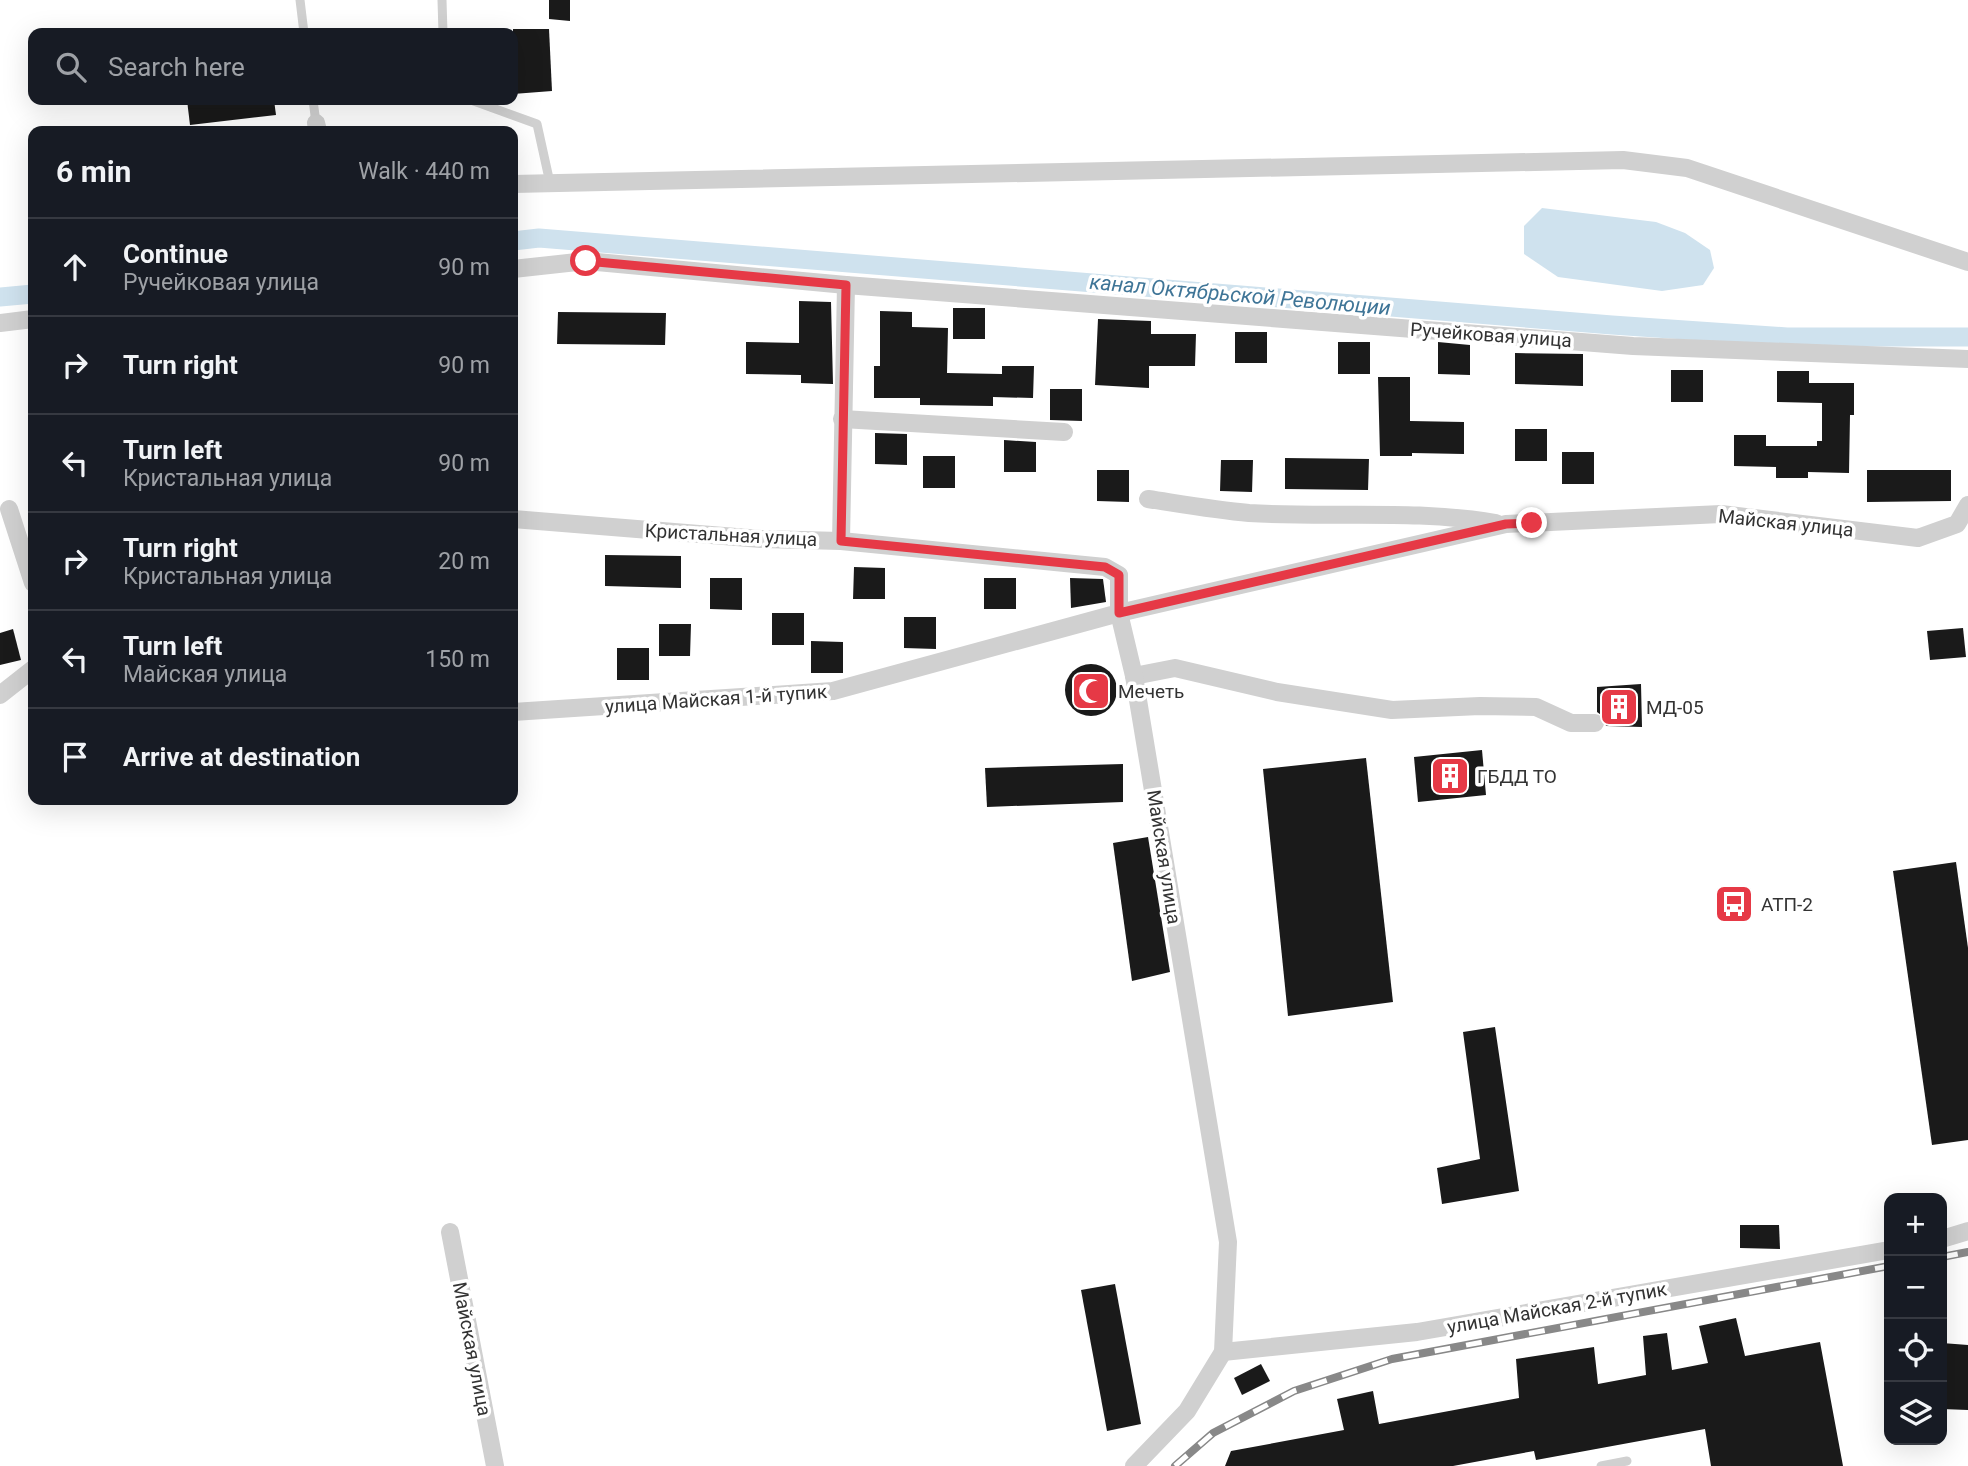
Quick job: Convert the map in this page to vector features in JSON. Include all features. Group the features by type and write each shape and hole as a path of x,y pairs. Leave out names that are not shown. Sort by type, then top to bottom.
{"street":[{"path":"518,184 1623,160 1687,168 1968,262"},
{"name":"Ручейковая улица","path":"518,268 586,261 846,285 1633,346 1968,359"},
{"path":"841,541 846,285"},
{"path":"0,323 28,320"},
{"path":"842,419 1064,432"},
{"name":"Майская улица","path":"1148,499 1249,513 1463,517 1506,524"},
{"name":"Майская улица","path":"1134,1466 1186,1411 1223,1352 1228,1242 1134,676 1119,613 1506,524 1721,514 1918,538 1956,524 1968,505"},
{"path":"9,509 28,568"},
{"name":"Кристальная улица","path":"518,519 761,539 841,541 1105,567 1119,575 1119,613"},
{"name":"улица Майская 1-й тупик","path":"518,712 832,691 1119,613"},
{"path":"1134,676 1175,668 1277,692 1392,710 1480,706 1536,707 1571,723 1595,723"},
{"path":"0,695 28,674"},
{"path":"1947,1237 1968,1231"},
{"name":"Майская улица","path":"450,1232 495,1466"},
{"name":"улица Майская 2-й тупик","path":"1223,1352 1417,1332 1884,1251"}],"lane":[{"path":"300,0 303,28"},
{"path":"442,0 443,28"},
{"path":"314,105 317,126"},
{"path":"485,105 537,124 550,183"},
{"path":"1601,1466 1628,1461"}],"water":[{"path":"1542,208 1656,222 1685,233 1710,250 1714,268 1703,285 1662,291 1558,277 1524,254 1524,226"}],"building":[{"path":"549,0 570,0 570,21 549,19"},
{"path":"518,29 549,29 552,91 518,94"},
{"path":"188,105 275,105 276,115 190,125"},
{"path":"799,301 831,302 833,384 801,383 801,375 746,374 746,342 799,343"},
{"path":"953,308 985,308 985,339 953,339"},
{"path":"880,311 912,312 912,327 948,328 947,373 1002,374 1002,366 1034,366 1033,398 993,397 993,406 920,405 920,398 874,398 874,366 880,366"},
{"path":"558,312 666,313 665,345 557,344"},
{"path":"1098,319 1151,321 1151,334 1196,334 1195,366 1149,366 1149,388 1095,385"},
{"path":"1235,332 1267,332 1267,363 1235,363"},
{"path":"1338,342 1370,342 1370,374 1338,374"},
{"path":"1438,342 1470,345 1470,375 1438,374"},
{"path":"1515,353 1583,354 1583,386 1515,384"},
{"path":"1671,370 1703,370 1703,402 1671,402"},
{"path":"1777,371 1809,371 1809,383 1854,383 1854,415 1850,415 1849,473 1808,472 1808,478 1776,478 1776,467 1734,466 1734,435 1766,435 1766,446 1817,446 1817,441 1822,441 1822,403 1777,402"},
{"path":"1378,377 1410,377 1410,421 1464,422 1464,454 1412,453 1412,456 1380,456"},
{"path":"1050,389 1082,389 1082,421 1050,420"},
{"path":"1515,429 1547,429 1547,461 1515,461"},
{"path":"875,433 907,434 907,465 875,464"},
{"path":"1004,440 1036,442 1036,472 1004,472"},
{"path":"1562,452 1594,452 1594,484 1562,484"},
{"path":"923,456 955,456 955,488 923,488"},
{"path":"1285,458 1369,459 1368,490 1285,489"},
{"path":"1221,460 1253,460 1252,492 1220,491"},
{"path":"1097,470 1129,470 1129,502 1097,501"},
{"path":"1867,470 1951,470 1951,501 1867,502"},
{"path":"605,555 681,556 681,588 605,586"},
{"path":"854,567 885,568 885,599 853,599"},
{"path":"710,578 742,578 742,610 710,609"},
{"path":"984,578 1016,578 1016,609 984,609"},
{"path":"1070,578 1103,579 1106,602 1071,608"},
{"path":"772,613 804,613 804,645 772,645"},
{"path":"904,617 936,617 936,649 904,648"},
{"path":"659,624 691,624 690,656 659,656"},
{"path":"1963,628 1966,657 1930,660 1927,631"},
{"path":"13,629 21,660 0,665 0,633"},
{"path":"811,641 843,642 843,673 811,673"},
{"path":"617,648 649,648 649,680 617,680"},
{"name":"Мечеть","path":"1091,664 1110,671 1117,690 1110,709 1091,716 1072,709 1065,690 1072,671"},
{"name":"МД-05","path":"1641,684 1642,727 1606,726 1604,717 1597,712 1597,687"},
{"name":"ГБДД ТО","path":"1482,750 1486,795 1418,802 1414,757"},
{"path":"1366,758 1393,1002 1288,1016 1263,769"},
{"path":"1123,764 1123,802 987,807 985,768"},
{"path":"1148,837 1170,972 1132,981 1113,843"},
{"path":"1956,862 1968,948 1968,1140 1932,1145 1893,871"},
{"path":"1495,1027 1519,1191 1442,1204 1437,1168 1480,1159 1463,1032"},
{"path":"1740,1225 1779,1225 1780,1249 1740,1248"},
{"path":"1115,1284 1141,1424 1107,1431 1081,1290"},
{"path":"1736,1318 1745,1356 1820,1342 1843,1466 1711,1466 1705,1429 1536,1460 1534,1451 1453,1466 1225,1466 1231,1451 1344,1430 1337,1399 1373,1391 1379,1424 1519,1398 1516,1359 1594,1347 1598,1384 1646,1375 1643,1336 1667,1333 1672,1370 1708,1363 1699,1326"},
{"path":"1947,1343 1968,1345 1968,1410 1947,1409"},
{"path":"1261,1364 1270,1381 1242,1395 1234,1378"}],"waterway":[{"name":"канал Октябрьской Революции","path":"518,240 539,238 1787,337 1968,337"},
{"name":"канал Октябрьской Революции","path":"0,297 28,294"}],"railway":[{"path":"1947,1256 1968,1252"},
{"path":"1175,1466 1213,1433 1294,1391 1392,1359 1884,1267"}],"place":[{"name":"Мечеть","path":"1091,691"},
{"name":"МД-05","path":"1619,707"},
{"name":"ГБДД ТО","path":"1450,776"},
{"name":"АТП-2","path":"1734,904"}],"route":[{"path":"586,261 846,285 841,541 1105,567 1119,575 1119,613 1506,524 1532,523"}]}
